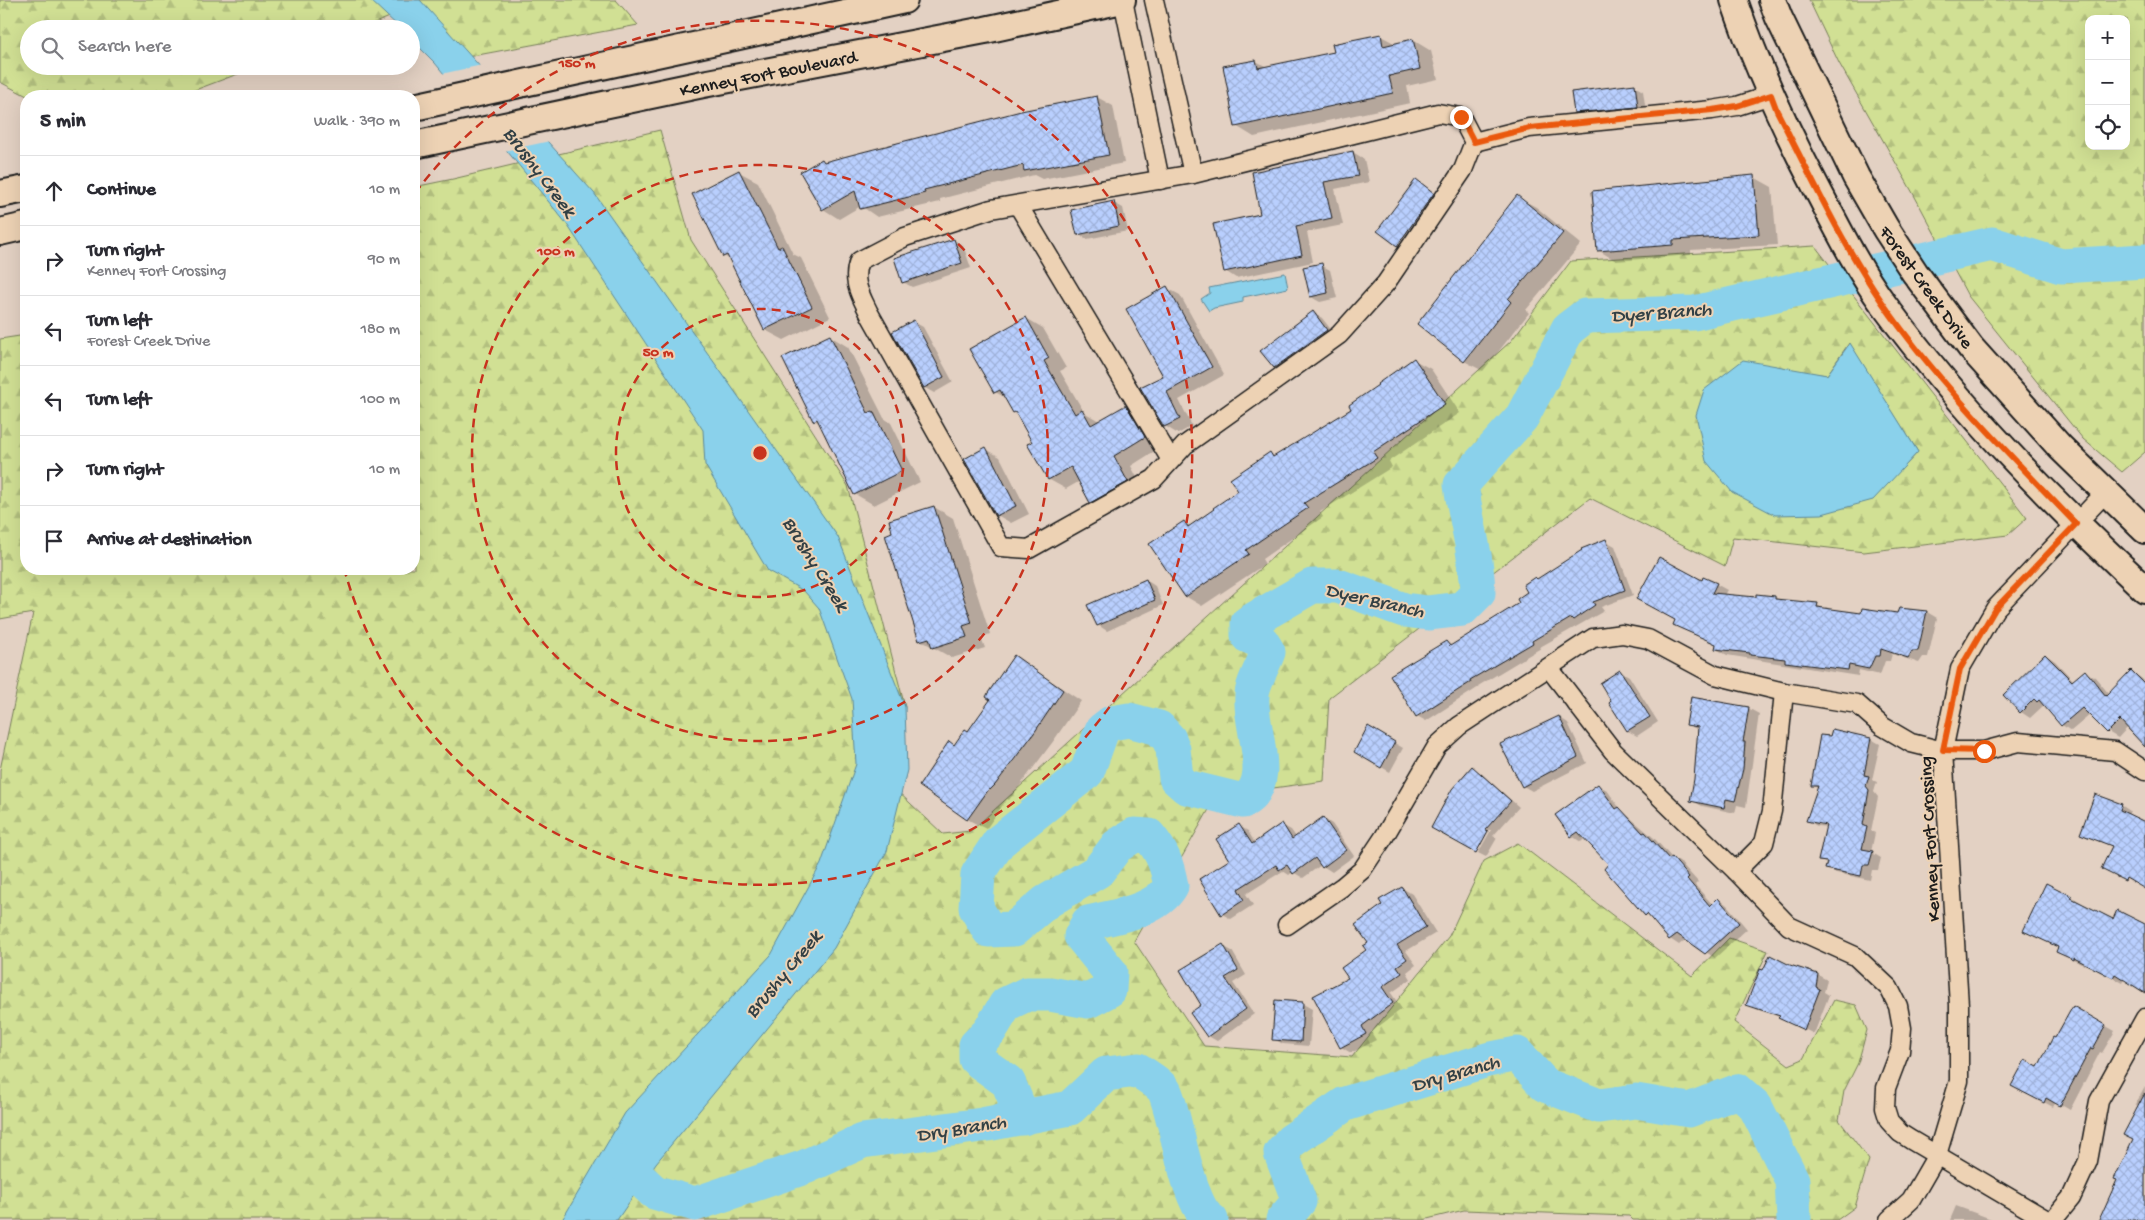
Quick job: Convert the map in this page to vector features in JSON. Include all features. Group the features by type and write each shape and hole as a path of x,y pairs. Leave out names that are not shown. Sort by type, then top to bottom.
{"street":[{"name":"Kenney Fort Boulevard","path":"420,105 694,47 904,0"},
{"name":"Kenney Fort Boulevard","path":"420,144 703,84 975,32 1122,0"},
{"path":"1122,0 1160,180"},
{"path":"1154,0 1193,174"},
{"path":"1734,0 1777,111 1848,248 1883,304 1939,375 2076,524 2145,589"},
{"name":"Forest Creek Drive","path":"1772,0 1795,53 1856,177 1886,229 1910,265 1971,348 2060,447 2145,530"},
{"path":"1474,142 1530,128 1689,114 1737,106 1771,95"},
{"path":"1438,113 1461,117 1474,142 1463,170 1386,283 1339,335 1185,445 1154,480 1030,549 1001,547 869,313 856,285 855,271 859,261 905,237 991,209 1193,174 1438,113"},
{"path":"0,194 20,190"},
{"path":"1018,205 1171,460"},
{"path":"0,232 20,227"},
{"name":"Kenney Fort Crossing","path":"1890,1220 1911,1200 1937,1155 1959,1081 1959,1005 1943,750 1960,669 1995,609 2106,492"},
{"path":"1287,925 1342,887 1362,870 1384,837 1437,746 1459,726 1593,638 1622,634 1648,639 1715,675 1784,692 1857,704 1882,726 1911,743 1943,750 1984,751 2018,742 2115,751 2145,771"},
{"path":"1549,668 1613,751 1736,870 1789,926 1855,956 1889,988 1898,1006 1902,1028 1900,1051 1886,1088 1885,1108 1889,1121 1900,1132 2047,1220"},
{"path":"1736,870 1764,843 1772,811 1784,692"},
{"path":"2053,1220 2071,1198 2088,1160 2099,1101 2145,1018"}],"green space":[{"path":"0,0 616,0 638,25 435,63 420,48 420,20 393,20 390,17 382,20 20,20 20,75 235,75 195,90 20,90 20,92 0,82"},
{"path":"1809,0 2145,0 2145,452 2122,472 2083,439 1968,296 1914,195 1839,63"},
{"path":"660,130 691,240 848,486 905,707 894,788 943,834 971,831 1511,341 1571,261 1815,246 2027,518 2008,535 1864,552 1733,537 1725,566 1590,498 1329,698 1324,781 1259,790 1211,806 1134,941 1204,1046 1352,1057 1449,936 1484,861 1518,843 1692,976 1729,938 1768,951 1734,1022 1789,1065 1803,1059 1834,1000 1856,1005 1867,1030 1858,1063 1844,1091 1839,1120 1869,1160 1855,1207 1837,1220 1633,1220 1629,1216 1464,1210 1423,1220 0,1220 0,770 33,613 0,619 0,339 20,336 20,575 420,575 420,186","holes":["1849,343 1918,452 1903,468 1804,372 1827,375"]}],"water":[{"name":"Brushy Creek","path":"370,0 420,0 594,193 838,537 905,707 907,770 887,851 834,948 656,1163 617,1220 562,1220 625,1113 771,955 821,864 856,764 852,699 819,608 804,591 768,571 705,465 703,430 566,223 435,63 420,48 420,20 391,20"},
{"path":"1285,273 1288,288 1243,297 1243,302 1214,308 1209,311 1201,299 1210,293 1209,288"},
{"path":"1850,343 1918,452 1873,500 1822,514 1775,515 1732,492 1706,461 1696,415 1704,390 1743,360 1827,375"}],"pier":[{"path":"482,65 550,141 504,151 441,74"}],"building":[{"path":"1381,34 1383,46 1413,39 1420,69 1389,76 1393,93 1235,127 1223,66 1256,60 1258,68 1334,52 1332,44"},
{"path":"1635,84 1638,107 1574,113 1571,92"},
{"path":"1097,96 1109,155 1024,171 1023,165 924,190 925,193 860,209 855,191 822,210 800,172 822,159 824,162 1021,111"},
{"path":"1353,151 1358,176 1324,182 1332,218 1296,226 1302,255 1224,272 1213,224 1260,214 1252,172"},
{"path":"739,170 778,248 782,246 812,307 764,330 727,255 723,257 692,194"},
{"path":"1754,175 1759,235 1673,240 1673,245 1597,251 1592,191"},
{"path":"1416,179 1434,193 1397,246 1377,231"},
{"path":"1517,195 1563,233 1508,299 1511,302 1464,362 1417,324"},
{"path":"1114,201 1119,226 1077,235 1071,210"},
{"path":"954,239 962,263 902,283 894,258"},
{"path":"1322,263 1328,293 1310,297 1303,267"},
{"path":"1167,286 1212,367 1167,392 1180,419 1164,427 1140,387 1163,376 1126,309"},
{"path":"1313,311 1327,330 1274,368 1260,351"},
{"path":"1026,317 1049,358 1044,361 1075,414 1082,409 1091,425 1126,405 1145,437 1114,456 1128,482 1090,503 1071,467 1048,480 1027,444 1032,442 1015,412 1013,413 1000,390 994,393 969,349"},
{"path":"914,320 944,377 924,388 892,332"},
{"path":"830,335 868,413 873,411 902,471 854,495 817,419 813,421 782,358"},
{"path":"1414,358 1445,404 1373,452 1377,458 1304,503 1308,508 1246,550 1249,554 1185,597 1149,544 1184,521 1188,527 1214,509 1238,491 1230,479 1270,452 1273,457 1351,409 1349,405"},
{"path":"986,447 1016,506 996,516 964,459"},
{"path":"934,506 972,623 963,626 967,637 932,648 929,638 919,641 885,535 892,532 889,520"},
{"path":"1606,539 1625,590 1593,602 1595,605 1573,620 1571,618 1532,641 1533,643 1470,680 1471,682 1416,717 1390,675 1446,641 1450,646 1519,603 1517,599 1527,592 1523,585 1535,577 1537,579 1581,549"},
{"path":"1659,557 1702,580 1703,577 1717,583 1712,593 1756,597 1756,594 1775,596 1775,599 1818,603 1817,607 1861,613 1862,608 1897,613 1899,608 1927,611 1918,651 1912,651 1908,658 1881,649 1880,656 1875,656 1869,669 1849,665 1848,670 1785,662 1785,659 1715,649 1716,644 1673,625 1675,620 1636,599"},
{"path":"1146,579 1155,600 1097,626 1087,605"},
{"path":"2045,654 2072,681 2085,670 2106,696 2131,670 2145,684 2145,747 2120,720 2107,733 2082,708 2061,726 2039,700 2037,702 2034,699 2020,713 2003,695"},
{"path":"1014,655 1063,690 1034,733 967,820 919,786 949,741 954,745 965,729 968,731 990,700 986,697 988,693"},
{"path":"1620,670 1650,717 1627,731 1609,703 1611,701 1600,683"},
{"path":"1691,697 1749,707 1743,742 1745,742 1743,769 1735,801 1726,799 1724,808 1690,801 1694,779 1698,727 1686,725"},
{"path":"1559,716 1578,757 1522,787 1500,744"},
{"path":"1368,726 1395,742 1381,768 1354,752"},
{"path":"1832,729 1871,738 1864,775 1869,776 1866,786 1869,790 1863,825 1867,827 1862,849 1873,851 1869,865 1863,865 1861,876 1825,869 1827,862 1818,861 1826,825 1806,821 1818,786 1811,786 1820,735 1830,736"},
{"path":"1472,766 1511,801 1485,830 1488,831 1476,853 1431,828 1452,789"},
{"path":"1598,784 1616,809 1619,807 1669,859 1672,857 1689,877 1687,879 1710,906 1718,898 1739,923 1705,954 1677,934 1669,940 1604,869 1608,864 1578,832 1571,837 1555,815"},
{"path":"2095,794 2122,804 2120,810 2145,822 2145,889 2126,878 2125,881 2101,869 2112,846 2080,834"},
{"path":"1323,817 1346,850 1322,868 1315,858 1293,874 1287,865 1279,870 1276,865 1238,889 1244,900 1221,915 1199,879 1229,860 1216,839 1239,824 1252,844 1282,823 1292,839"},
{"path":"2046,883 2113,919 2117,910 2145,924 2145,993 2115,974 2113,978 2074,958 2074,960 2056,952 2058,947 2023,931"},
{"path":"1402,887 1426,927 1397,945 1407,959 1397,966 1402,973 1382,987 1393,1003 1362,1026 1366,1034 1340,1048 1313,996 1348,978 1341,968 1366,950 1363,946 1368,943 1355,925 1382,905 1379,900"},
{"path":"1223,944 1238,970 1225,978 1246,1009 1207,1037 1190,1013 1201,1005 1180,970"},
{"path":"1770,955 1790,965 1818,974 1816,987 1820,989 1804,1030 1778,1018 1780,1016 1746,1005 1760,969 1763,970"},
{"path":"1275,1000 1303,1002 1301,1042 1272,1040"},
{"path":"2073,1006 2106,1025 2093,1049 2091,1048 2060,1106 2046,1098 2044,1103 2011,1086 2025,1060 2038,1067 2053,1037 2055,1038"},
{"path":"2145,1093 2145,1220 2099,1220 2117,1180 2114,1179 2133,1140 2123,1135"}],"waterway":[{"name":"Dyer Branch","path":"1023,1118 1008,1082 976,1059 976,1045 989,1032 1006,1004 1027,994 1050,994 1088,1001 1109,990 1110,972 1081,936 1088,923 1134,912 1156,902 1171,886 1164,860 1154,842 1149,836 1134,835 1117,846 1098,871 1046,902 1014,929 989,930 976,908 978,874 999,842 1087,772 1102,730 1111,723 1129,720 1159,728 1169,739 1173,749 1176,778 1186,787 1243,801 1253,793 1258,781 1260,768 1252,696 1256,680 1268,652 1262,642 1248,636 1248,623 1312,586 1338,586 1404,610 1428,613 1462,609 1478,593 1474,552 1461,485 1522,417 1568,329 1585,316 1694,313 1992,244 2061,266 2145,261"},
{"name":"Dry Branch","path":"1283,1220 1299,1201 1281,1153 1291,1141 1345,1104 1487,1060 1517,1054 1545,1085 1599,1106 1636,1101 1689,1110 1738,1091 1755,1106 1792,1180 1794,1220"},
{"name":"Dry Branch","path":"622,1162 654,1192 695,1204 805,1167 862,1141 982,1125 1070,1108 1106,1074 1138,1070 1157,1083 1165,1092 1195,1198 1203,1212 1211,1220"}],"route":[{"path":"1461,117 1474,142 1530,128 1689,114 1737,106 1771,95 1777,111 1848,248 1883,304 1939,375 2076,524 1995,609 1960,669 1943,750 1984,751"}]}
